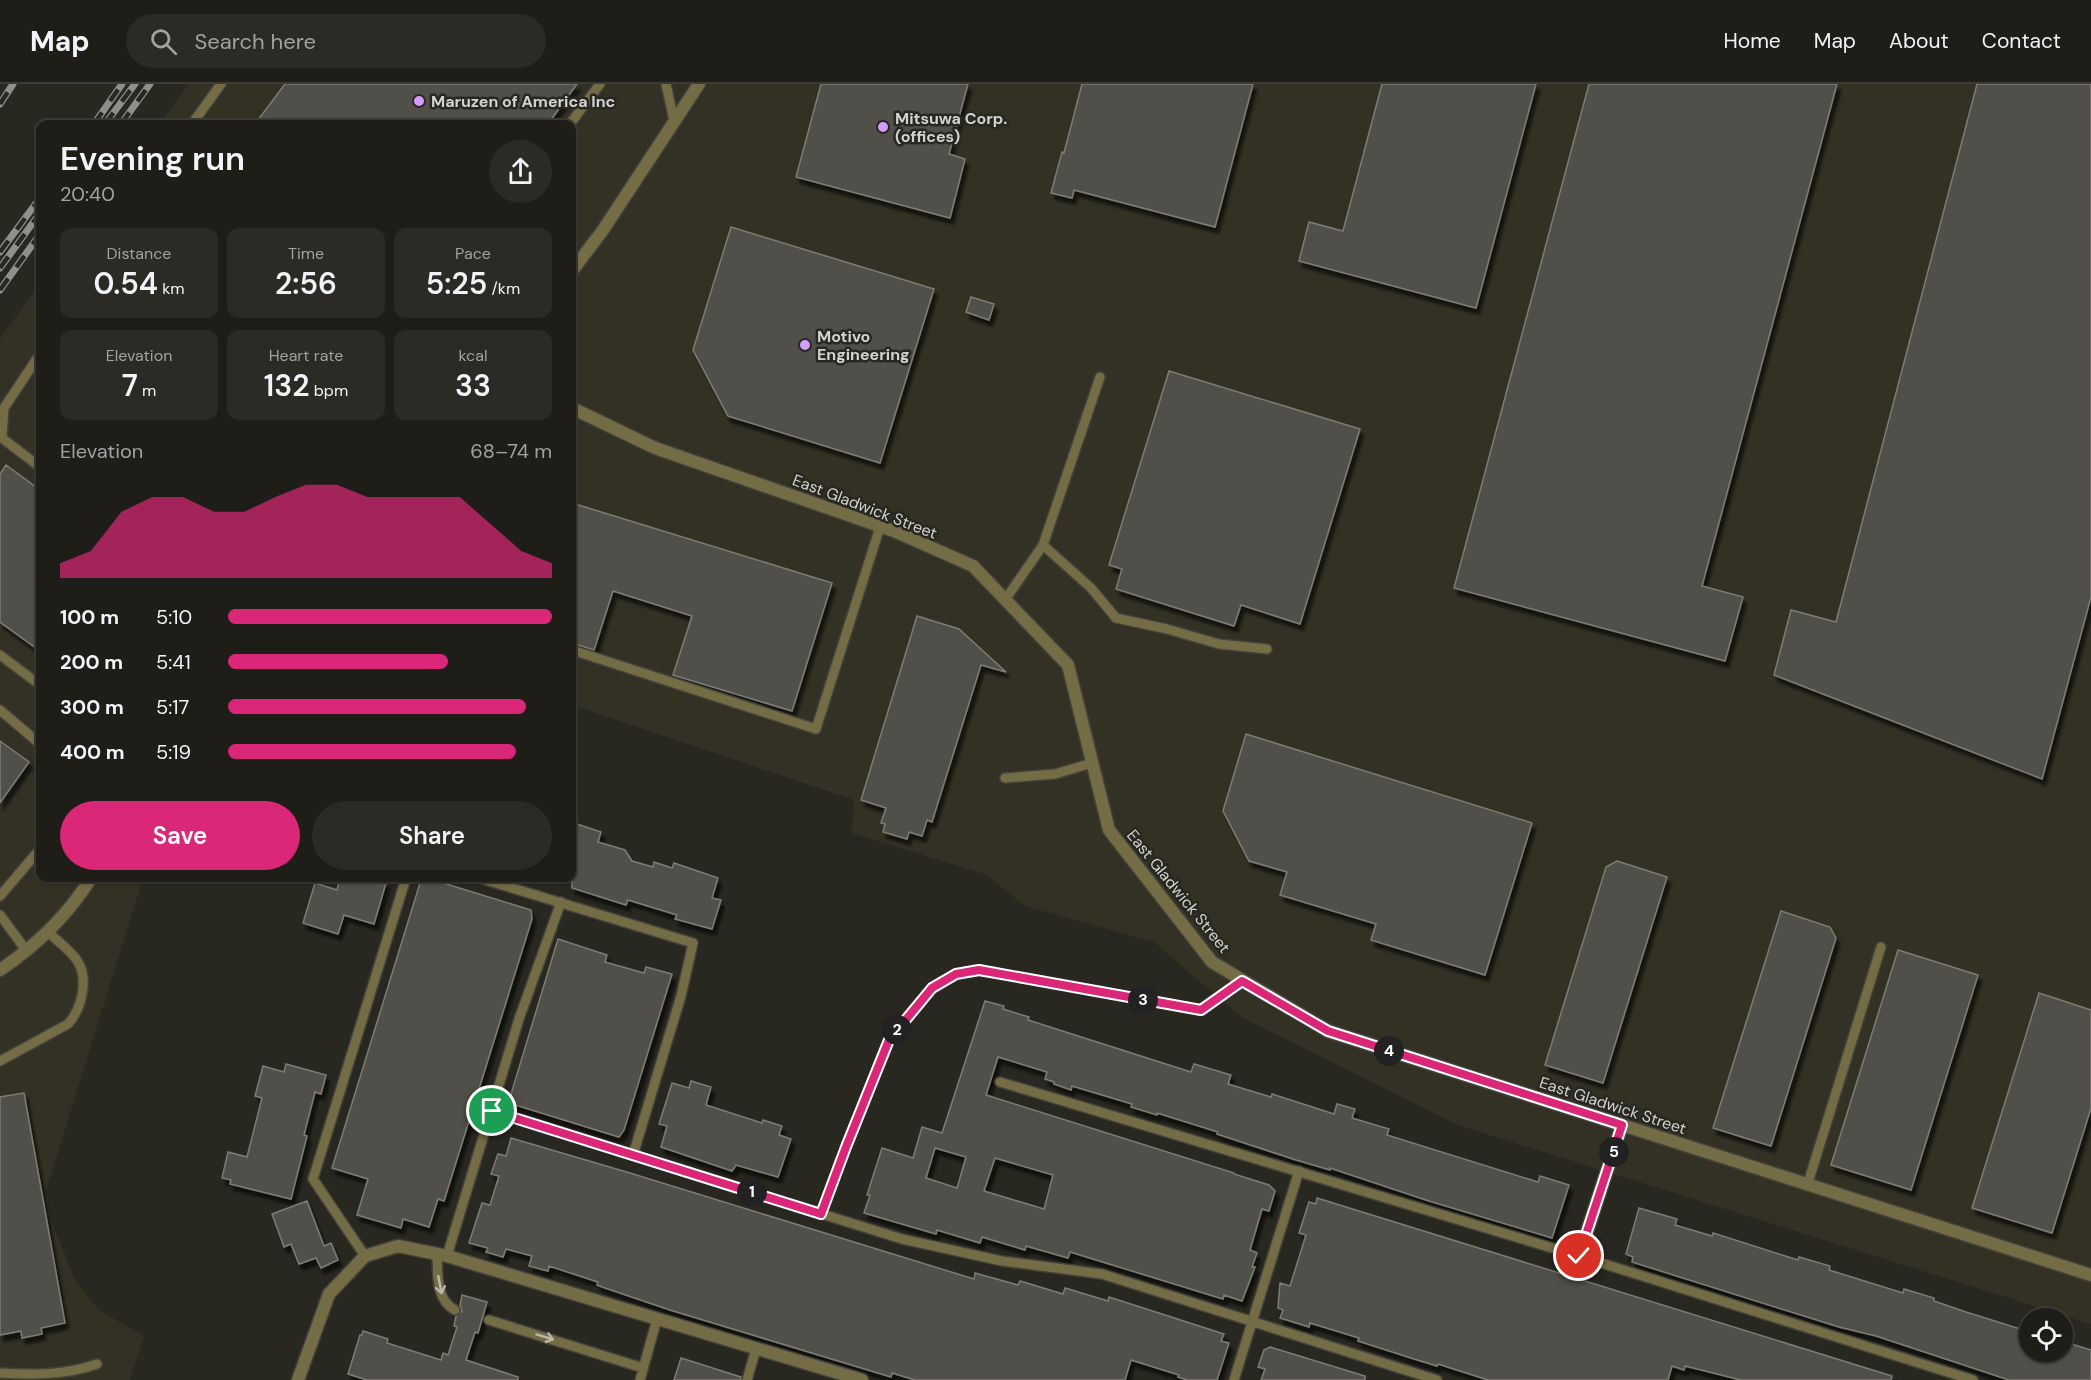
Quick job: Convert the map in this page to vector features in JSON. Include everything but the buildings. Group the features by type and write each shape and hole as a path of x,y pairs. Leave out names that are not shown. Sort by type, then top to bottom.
{"street":[{"path":"576,266 603,230 699,84"},
{"name":"East Gladwick Street","path":"576,410 655,448 880,527 973,567 1068,665 1108,830 1212,962 1328,1031 2091,1275"},
{"path":"0,970 48,932 76,902 88,882"},
{"path":"1579,1256 1622,1125"},
{"path":"298,1380 329,1294 365,1256 398,1246 442,1255 862,1380"}],"lane":[{"path":"195,120 221,84"},
{"path":"573,120 600,84"},
{"path":"666,84 674,121"},
{"path":"36,360 4,408 2,438 36,464"},
{"path":"1005,600 1043,545 1100,377"},
{"path":"576,651 816,729 880,527"},
{"path":"1043,545 1091,588 1116,618 1167,629 1219,644 1267,649"},
{"path":"0,655 36,682"},
{"path":"0,710 36,741"},
{"path":"1005,778 1055,774 1092,763"},
{"path":"0,896 36,854"},
{"path":"365,1256 313,1179 405,882"},
{"path":"492,882 693,943 681,996 633,1155"},
{"path":"455,1310 447,1305 439,1288 442,1255 492,1111 519,1019 561,903"},
{"path":"0,915 26,950"},
{"path":"0,1061 68,1024 75,1017 83,990 78,962 48,932"},
{"path":"1808,1183 1881,947"},
{"path":"821,1214 889,1040 932,988 956,974 979,970 1201,1010 1242,981"},
{"path":"1000,1082 1579,1256 1973,1380"},
{"path":"492,1111 902,1239 1002,1261 1102,1274 1437,1380"},
{"path":"1234,1380 1299,1171"},
{"path":"640,1380 657,1319"},
{"path":"489,1320 643,1368"},
{"path":"747,1380 756,1349"},
{"path":"0,1373 29,1375 77,1371 97,1364"}],"shaded area":[{"path":"189,84 2091,84 2091,1324 2073,1318 2073,1308 2040,1308 1458,1125 1241,1017 1154,942 1025,906 987,875 852,833 854,800 576,706 576,120 162,120"},
{"path":"36,289 36,882 142,882 46,1191 52,1223 76,1282 99,1310 144,1336 130,1380 0,1380 0,338"}],"railway":[{"path":"0,104 13,84"},
{"path":"97,120 122,84"},
{"path":"108,120 135,84"},
{"path":"124,120 150,84"},
{"path":"0,252 36,203"},
{"path":"0,268 36,218"},
{"path":"0,290 36,240"}],"place":[{"name":"Maruzen of America Inc","path":"419,101"},
{"name":"Mitsuwa Corp. (offices)","path":"883,127"},
{"name":"Motivo Engineering","path":"805,345"}],"route":[{"path":"492,1111 821,1214 889,1040 932,988 956,974 979,970 1201,1010 1242,981 1328,1031 1622,1125 1579,1256"}]}
